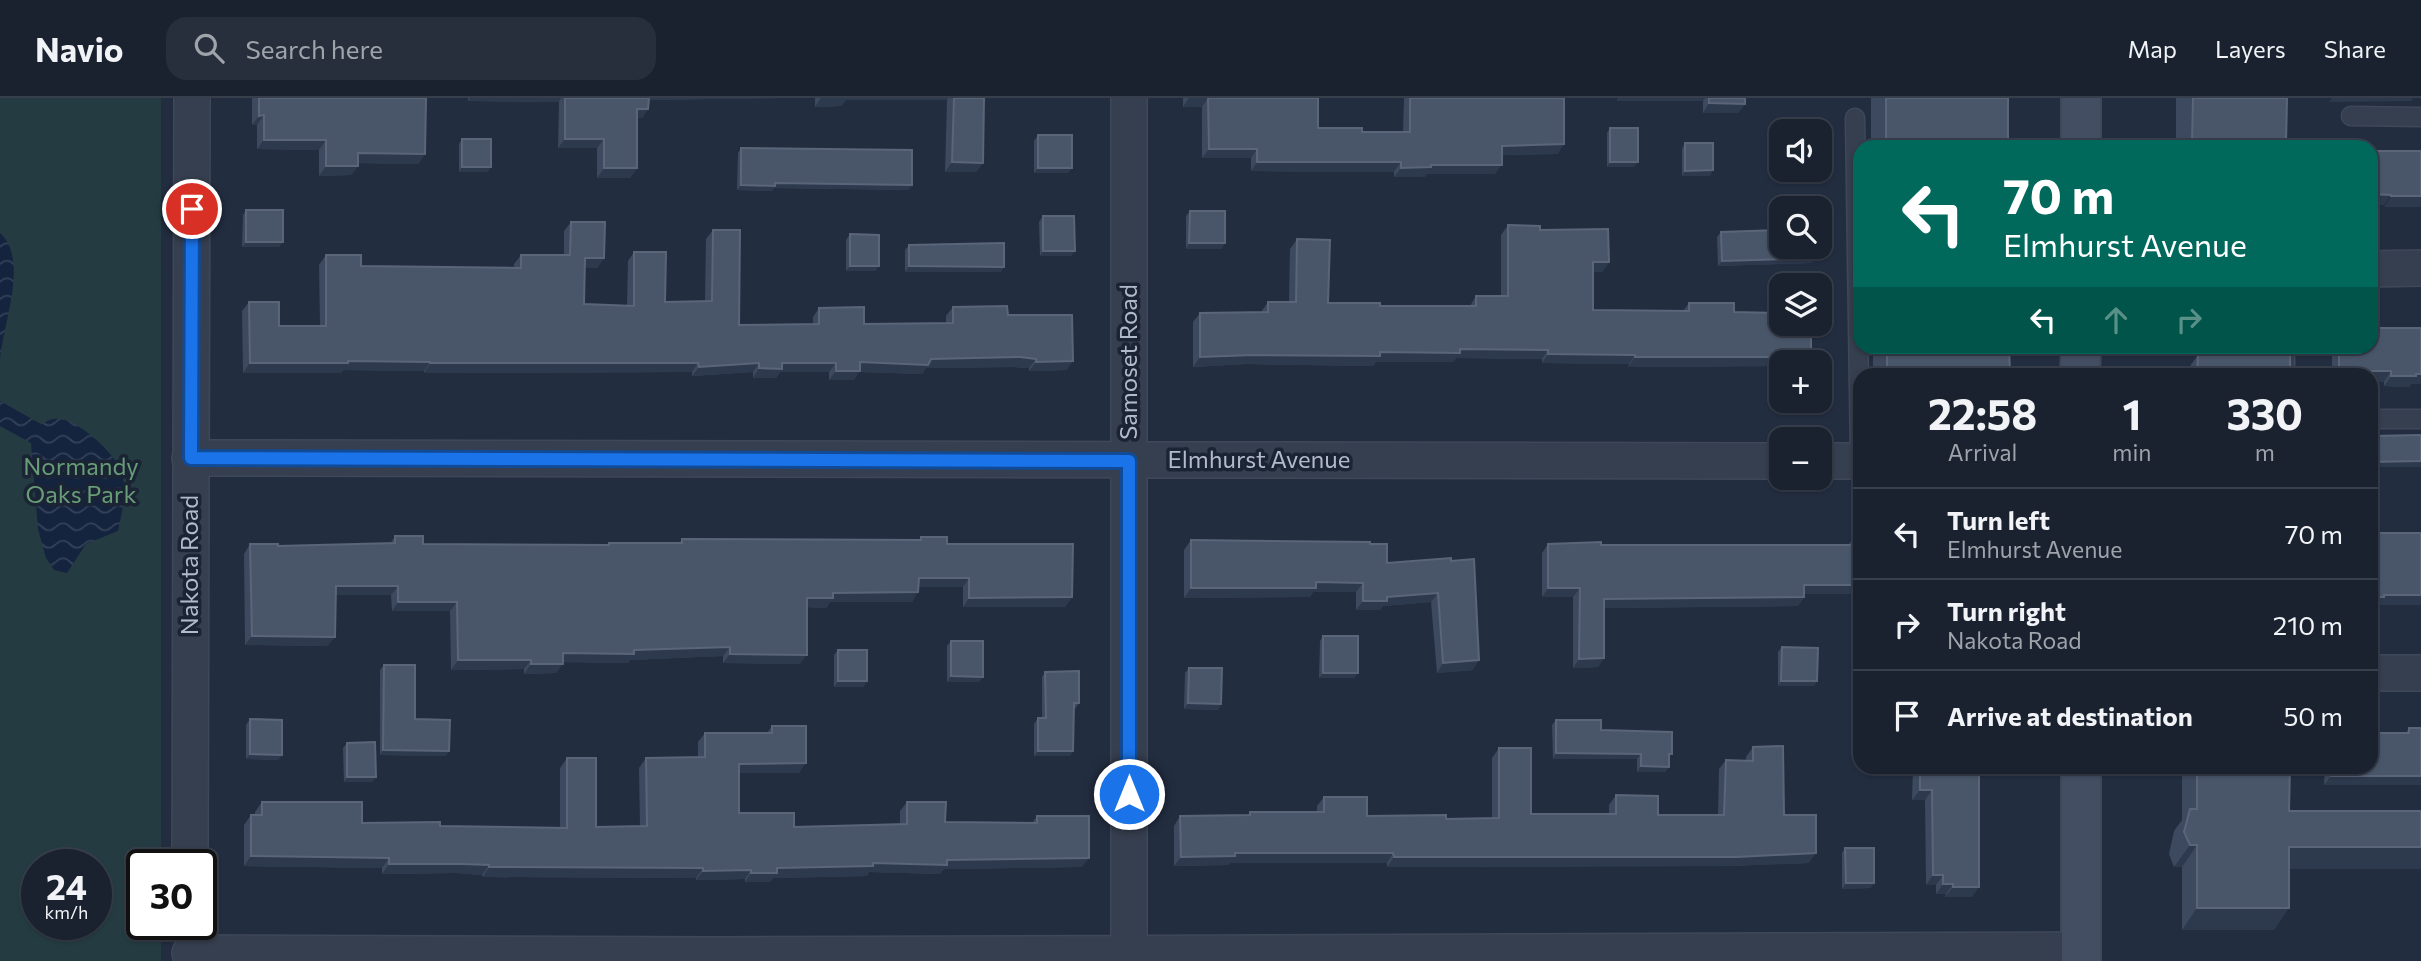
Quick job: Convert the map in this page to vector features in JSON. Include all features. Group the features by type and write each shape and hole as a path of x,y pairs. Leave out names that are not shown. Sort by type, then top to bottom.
{"main road":[{"path":"2081,98 2081,140"},
{"path":"2081,774 2081,955"}],"street":[{"name":"Nakota Road","path":"190,849 192,98"},
{"name":"Samoset Road","path":"1129,98 1129,957"},
{"path":"2378,269 2421,268"},
{"name":"Elmhurst Avenue","path":"191,458 1769,461"},
{"path":"1832,461 1853,461"},
{"path":"2378,673 2421,673"},
{"path":"190,946 1129,957 2081,955"}],"lane":[{"path":"2351,116 2421,117"},
{"path":"1855,118 1855,140"},
{"path":"2378,419 2421,419"}],"green space":[{"name":"Normandy Oaks Park","path":"0,98 161,98 161,849 126,849 126,940 161,940 161,961 0,961"}],"water":[{"path":"0,233 9,245 14,276 0,361"},
{"path":"0,401 41,424 58,419 79,427 107,451 120,469 124,491 118,531 86,544 67,573 54,570 46,558 38,529 31,443 0,426"}],"building":[{"path":"259,98 426,98 425,154 358,153 358,166 326,166 326,140 264,140 264,115 259,116"},
{"path":"565,98 649,98 648,109 637,109 637,168 604,168 604,139 565,139"},
{"path":"954,98 984,98 983,163 952,162"},
{"path":"1208,98 1318,98 1318,128 1410,132 1410,98 1564,98 1564,144 1502,146 1502,165 1431,165 1401,168 1401,162 1257,162 1257,149 1209,149"},
{"path":"1709,98 1745,98 1745,104 1709,103"},
{"path":"1886,98 2008,98 2008,140 1886,140"},
{"path":"2193,98 2287,98 2286,140 2192,140"},
{"path":"1610,128 1638,128 1638,162 1610,162"},
{"path":"1038,135 1072,135 1072,168 1038,168"},
{"path":"462,139 491,139 491,167 462,167"},
{"path":"1685,143 1713,143 1713,170 1685,171"},
{"path":"741,148 912,150 912,185 741,185"},
{"path":"2378,151 2421,151 2421,196 2378,194"},
{"path":"246,210 283,210 283,242 246,242"},
{"path":"1190,211 1225,211 1225,243 1189,243"},
{"path":"1043,216 1074,216 1075,251 1043,251"},
{"path":"571,222 605,222 604,258 585,258 584,304 634,306 634,252 666,252 665,302 712,301 713,230 740,230 739,325 819,324 819,308 864,307 864,324 953,323 953,307 1007,306 1008,315 1072,315 1073,361 1036,362 1036,359 1020,357 931,359 928,365 860,362 860,371 836,371 836,363 782,363 782,369 759,368 759,363 699,367 698,363 250,363 249,302 279,302 279,326 326,326 326,255 361,255 361,266 521,268 521,255 570,255"},
{"path":"1508,225 1540,226 1540,230 1608,229 1609,262 1593,262 1593,310 1689,311 1689,303 1734,303 1734,312 1769,313 1769,336 1811,336 1811,350 1769,350 1769,357 1635,357 1548,354 1548,350 1460,349 1460,353 1380,352 1380,356 1200,357 1200,313 1268,312 1268,302 1296,302 1297,239 1330,240 1328,303 1476,306 1476,296 1508,296"},
{"path":"1769,230 1769,259 1785,259 1722,261 1721,232"},
{"path":"850,234 879,235 879,266 850,266"},
{"path":"1004,243 1004,267 909,266 909,245"},
{"path":"2378,328 2421,328 2421,374 2391,376 2391,371 2378,371 2378,368 2339,368 2339,354 2378,354"},
{"path":"1887,354 2009,354 2010,368 1887,368"},
{"path":"2198,355 2290,355 2290,368 2197,368"},
{"path":"2421,435 2421,461 2378,462 2378,436"},
{"path":"2378,533 2421,533 2421,595 2378,597"},
{"path":"395,536 423,536 423,544 609,545 682,543 682,539 921,540 921,537 947,537 947,544 1073,544 1072,597 969,598 969,578 919,578 918,592 833,593 833,598 807,598 807,655 730,654 730,647 634,650 634,654 563,653 563,664 531,664 531,660 458,660 457,602 398,602 398,586 336,586 335,637 252,636 250,544 278,546 395,543"},
{"path":"1191,540 1370,542 1387,544 1387,563 1474,559 1479,660 1443,663 1438,593 1387,597 1387,601 1363,601 1363,583 1316,582 1316,588 1191,588"},
{"path":"1853,540 1853,585 1804,585 1804,597 1604,599 1604,658 1579,659 1580,588 1548,588 1548,544 1601,542 1601,545 1852,545"},
{"path":"1323,636 1358,636 1358,673 1323,673"},
{"path":"951,641 983,641 983,677 951,676"},
{"path":"1782,647 1818,648 1817,681 1781,681"},
{"path":"838,650 867,650 867,681 838,681"},
{"path":"384,665 415,665 415,719 450,720 449,751 383,750"},
{"path":"1189,668 1222,668 1221,704 1188,703"},
{"path":"1079,671 1079,703 1074,703 1073,751 1038,751 1038,718 1046,718 1045,672"},
{"path":"250,719 282,720 282,755 250,754"},
{"path":"1556,720 1601,720 1601,730 1672,732 1669,767 1641,766 1641,754 1556,753"},
{"path":"772,726 806,726 806,763 739,764 739,813 794,813 794,827 907,824 907,802 946,802 945,822 1037,823 1037,816 1089,816 1089,858 947,860 947,865 873,863 873,866 777,868 777,873 751,873 751,870 703,871 703,868 489,867 463,864 389,864 389,858 251,856 251,815 262,815 262,802 362,802 362,823 440,822 440,826 567,828 567,758 596,758 596,827 647,826 646,758 705,757 705,733 772,733"},
{"path":"2409,728 2421,728 2421,776 2331,776 2378,774 2378,733 2409,733"},
{"path":"375,742 376,777 347,777 347,743"},
{"path":"1783,746 1784,815 1816,815 1816,853 1737,857 1394,857 1393,853 1235,853 1235,856 1181,857 1180,816 1324,812 1324,797 1367,797 1367,816 1446,815 1446,819 1499,818 1499,748 1531,748 1531,814 1616,814 1616,795 1658,796 1658,815 1724,815 1726,760 1753,761 1753,747"},
{"path":"1920,774 1979,774 1979,887 1953,887 1953,884 1943,884 1943,875 1933,875 1932,790 1920,790"},
{"path":"2197,774 2290,774 2289,811 2421,811 2421,847 2289,847 2289,908 2197,908 2197,845 2190,845 2184,832 2190,809 2197,809"},
{"path":"1845,848 1874,848 1874,883 1846,883"}],"route":[{"path":"192,209 191,458 1129,461 1129,794"}]}
